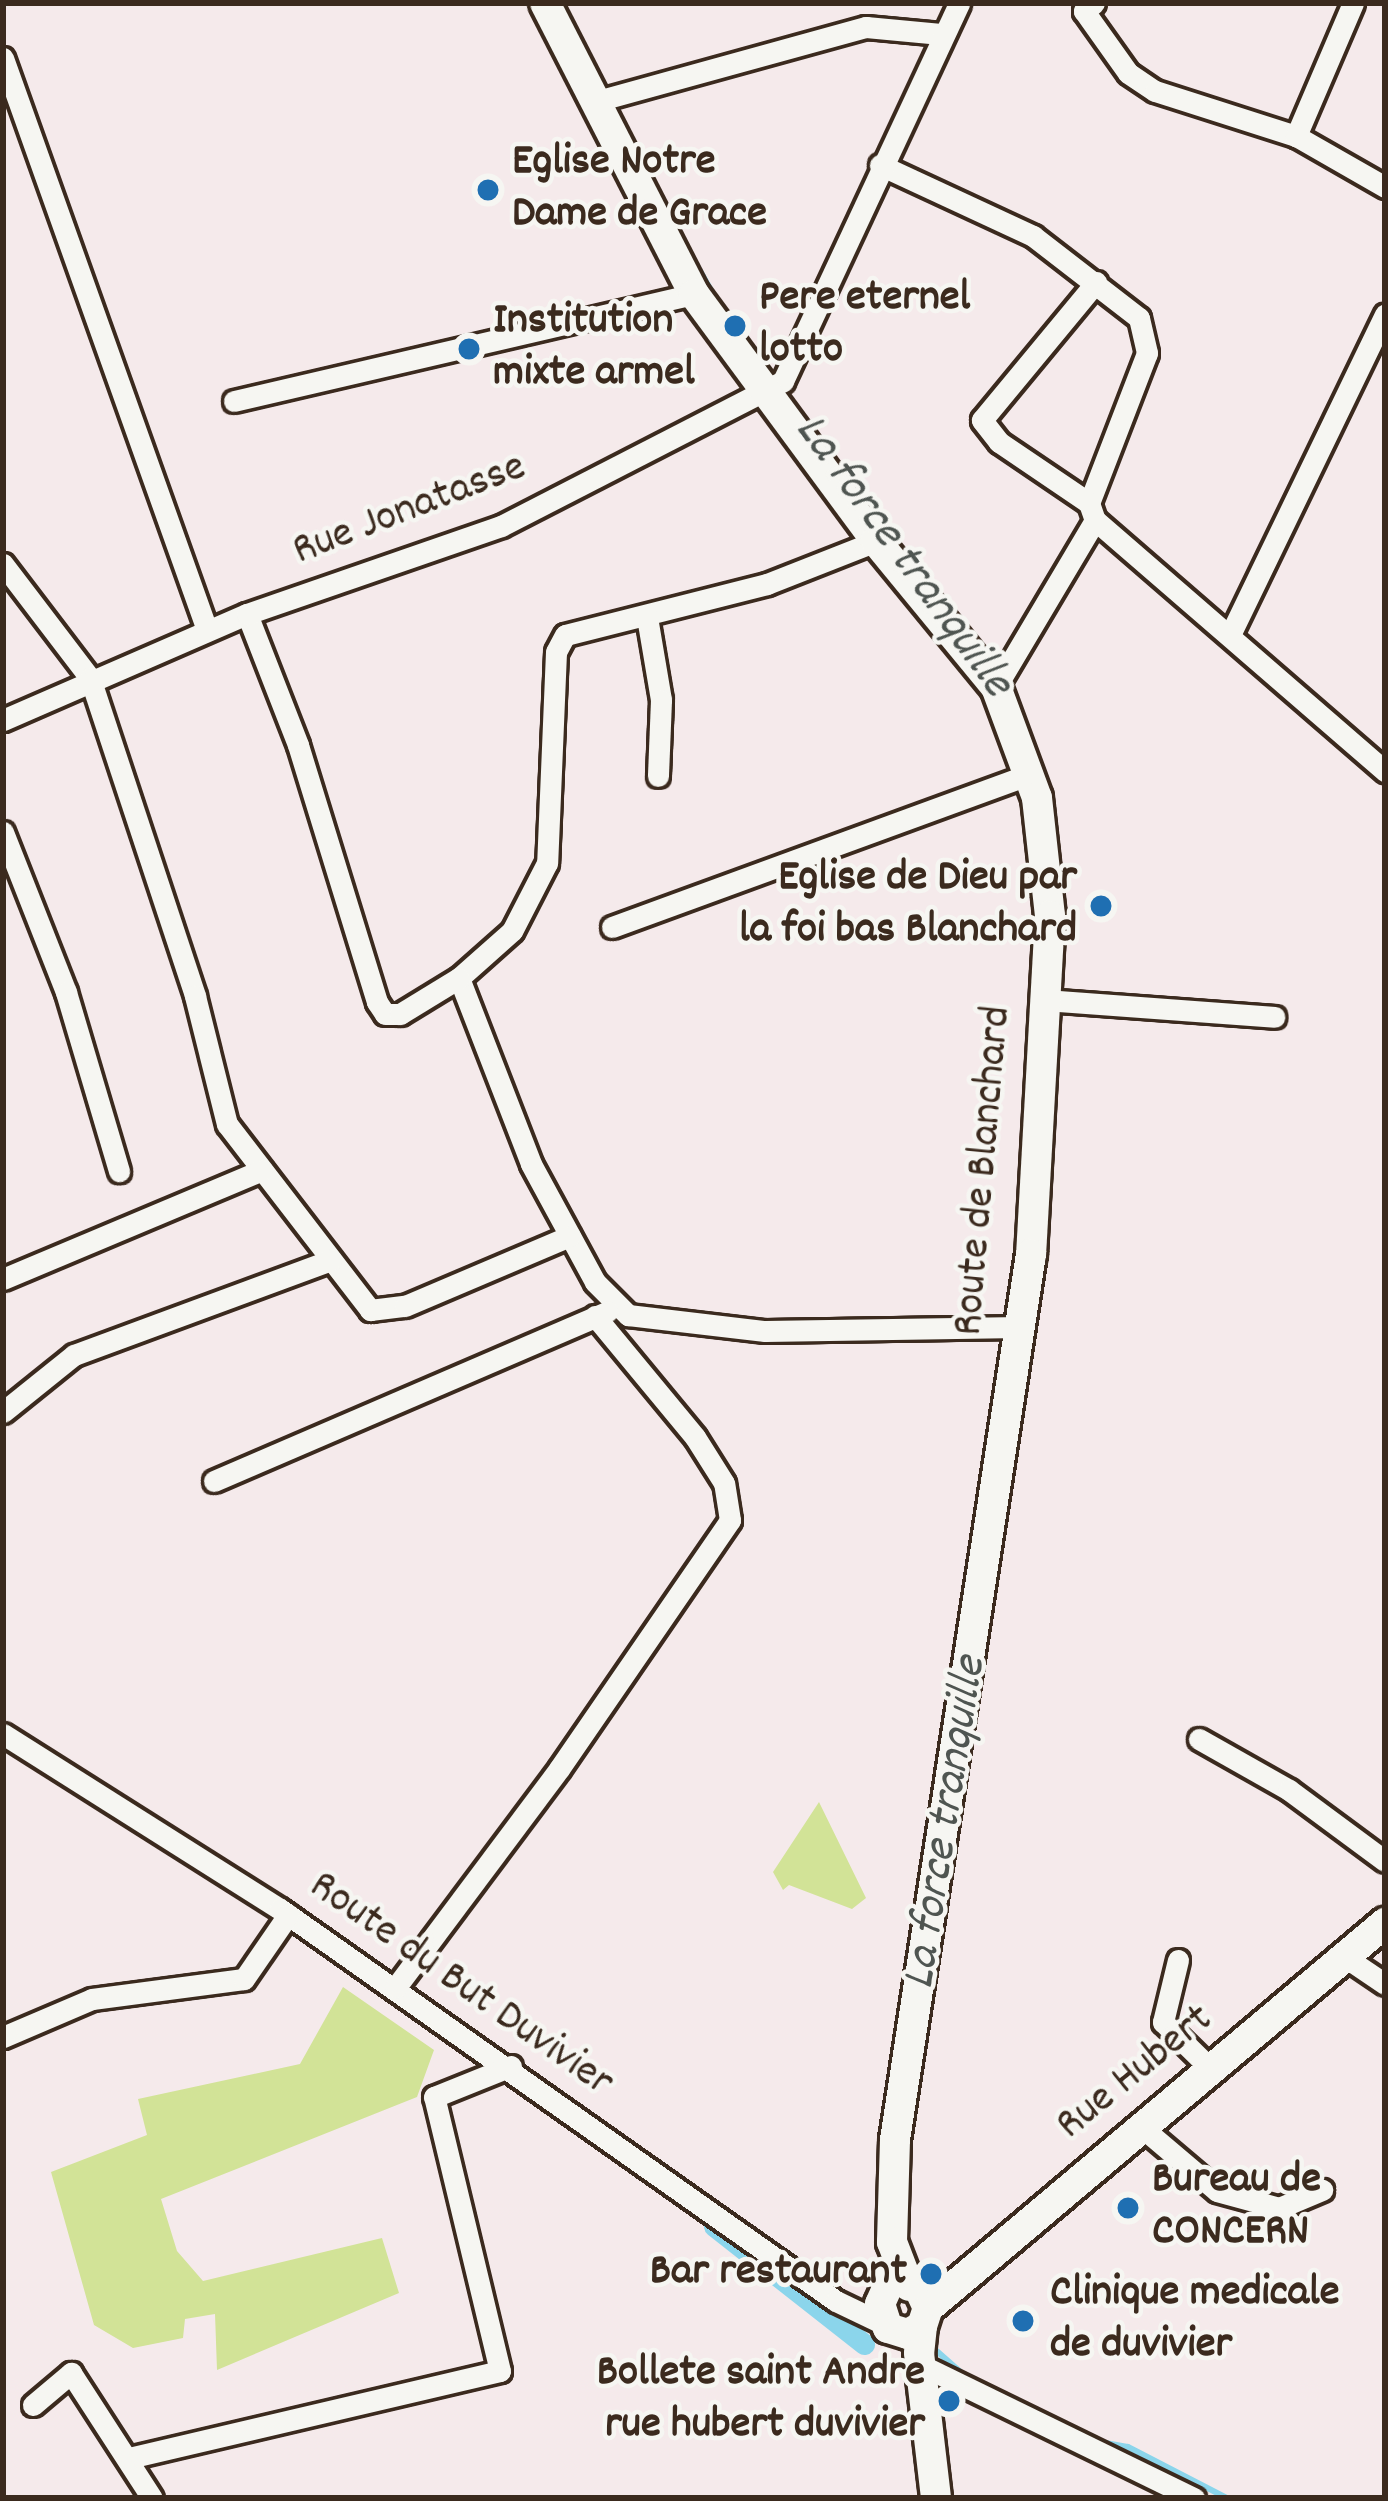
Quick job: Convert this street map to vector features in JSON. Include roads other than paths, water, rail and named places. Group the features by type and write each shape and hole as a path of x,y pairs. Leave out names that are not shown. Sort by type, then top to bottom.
{"street":[{"name":"Route de Blanchard","path":"545,3 694,294 761,391 876,541 996,687 1032,773 1050,916 1020,1327 895,2140 890,2204 936,2498"},
{"name":"Rue Jonatasse","path":"3,720 90,678 247,614 502,526 783,381 796,362 880,165 959,3"},
{"path":"1094,3 1084,11 1128,74 1155,91 1296,136 1385,187"},
{"path":"1296,136 1353,3"},
{"path":"597,101 866,27 941,34"},
{"path":"3,58 208,630"},
{"path":"880,165 1002,219 1096,282 1139,318 1147,353 1092,511 996,687"},
{"path":"1096,282 982,420 999,442 1092,511 1385,771"},
{"path":"234,401 694,294"},
{"path":"1230,635 1385,315"},
{"path":"247,614 298,745 377,1002 385,1014 400,1014 459,978 512,931 547,863 558,643 767,584 876,541"},
{"path":"3,564 90,678 195,996 227,1124 370,1310 405,1306 570,1236"},
{"path":"647,617 662,718 658,776"},
{"path":"612,927 1032,773"},
{"path":"3,832 66,992 118,1171"},
{"path":"459,978 531,1164 570,1236 619,1308"},
{"path":"1046,1000 1274,1017"},
{"path":"3,1279 262,1169"},
{"path":"3,1412 74,1355 332,1260"},
{"path":"214,1481 619,1308 765,1331 1020,1327"},
{"path":"396,1987 560,1769 730,1520 724,1483 695,1437 595,1316"},
{"name":"Route du But Duvivier","path":"3,1734 396,1987 836,2301 909,2309 1194,2498"},
{"path":"1199,1739 1289,1790 1385,1861"},
{"path":"3,1764 28,1752"},
{"path":"3,2037 92,1999 244,1979 288,1915"},
{"name":"Rue Hubert","path":"909,2309 1144,2130 1385,1923"},
{"path":"1345,1958 1385,1984"},
{"path":"1178,1960 1163,2022 1213,2071"},
{"path":"129,2458 500,2371 434,2097 511,2066"},
{"path":"1144,2130 1194,2177 1233,2197 1280,2208 1322,2190"},
{"path":"33,2404 71,2373 152,2498"}],"waterway":[{"name":"La force tranquille","path":"688,250 720,306"},
{"path":"714,2226 864,2344"},
{"path":"931,2346 965,2376"},
{"path":"1100,2442 1128,2447 1227,2498"}],"place":[{"name":"Eglise Notre Dame de Grace","path":"488,190"},
{"name":"Pere eternel lotto","path":"735,326"},
{"name":"Institution mixte armel","path":"469,349"},
{"name":"Eglise de Dieu par la foi bas Blanchard","path":"1101,906"},
{"name":"Bureau de CONCERN","path":"1128,2208"},
{"name":"Bar restaurant","path":"931,2274"},
{"name":"Clinique medicale de duvivier","path":"1023,2321"},
{"name":"Bollete saint Andre rue hubert duvivier","path":"949,2401"}]}
